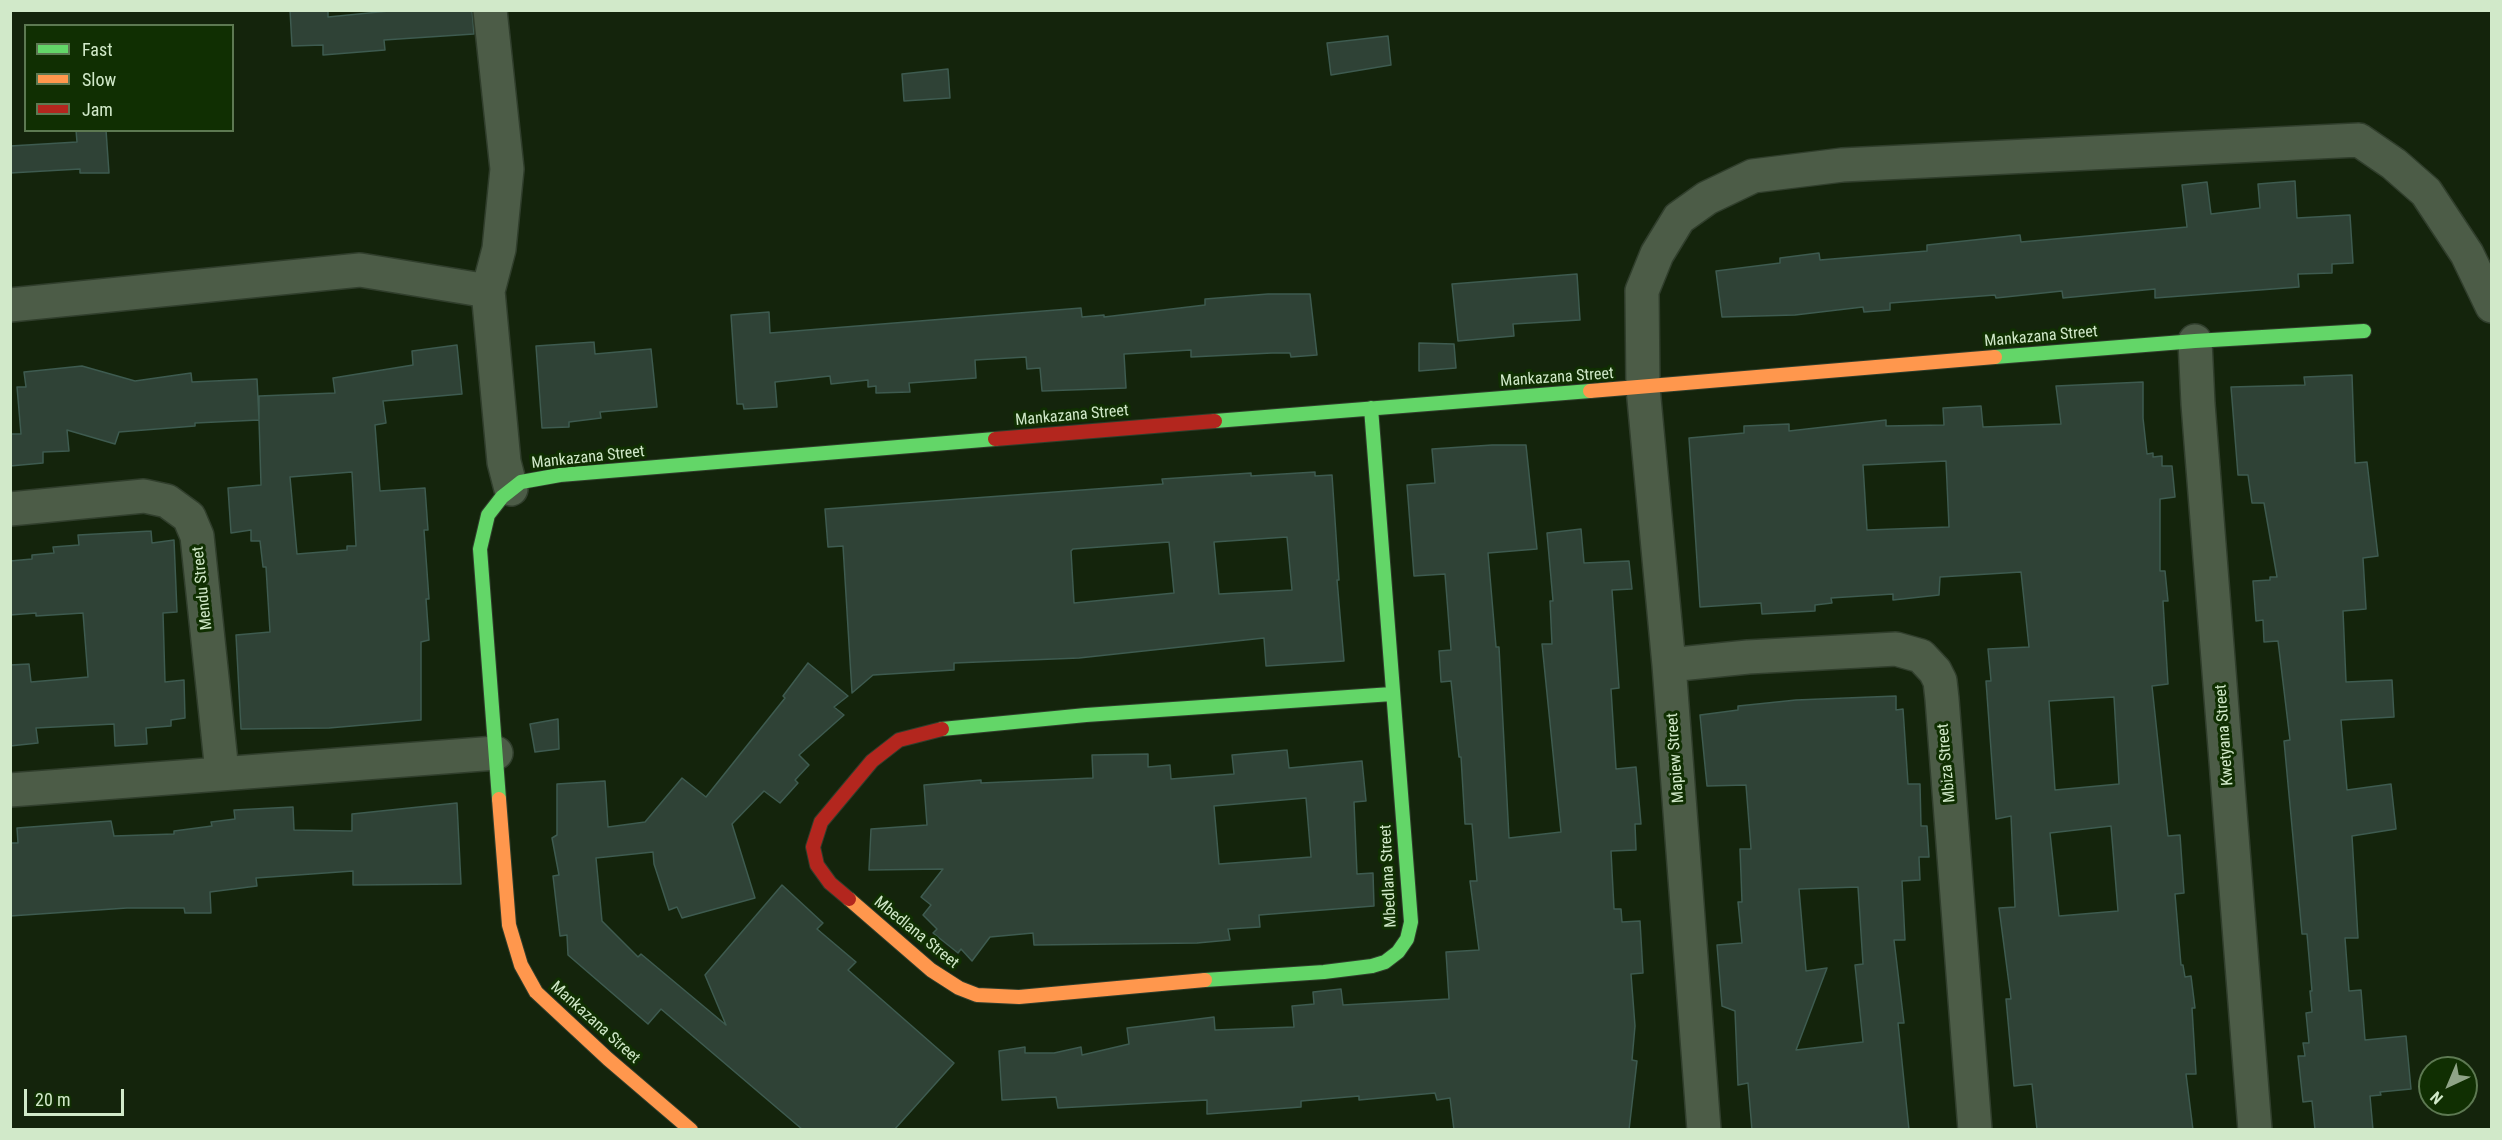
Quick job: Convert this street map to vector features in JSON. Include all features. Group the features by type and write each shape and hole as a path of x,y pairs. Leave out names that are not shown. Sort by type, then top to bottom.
{"street":[{"path":"490,10 507,170 499,249 488,291 504,462 512,489"},
{"name":"Mapiew Street","path":"1704,1130 1669,665 1643,388 1642,291 1657,254 1679,218 1707,198 1753,176 1842,165 2360,140 2394,164 2426,192 2467,254 2492,306"},
{"path":"10,305 360,270 488,291"},
{"name":"Mankazana Street","path":"691,1130 608,1059 536,992 521,965 509,925 480,549 488,515 502,497 521,483 560,475 1371,408 1643,388 2195,341 2364,331"},
{"name":"Kwetyana Street","path":"2195,341 2255,1130"},
{"name":"Mbedlana Street","path":"1371,408 1411,922 1407,939 1398,952 1385,962 1372,966 1324,972 1137,985 1019,997 977,995 959,988 931,970 830,883 817,865 813,847 821,822 872,761 899,740 922,732 956,726 1086,715 1392,694"},
{"name":"Mendu Street","path":"10,509 144,496 167,501 189,517 197,536 222,772"},
{"name":"Mbiza Street","path":"1669,665 1748,657 1896,649 1920,656 1935,671 1941,690 1976,1130"},
{"path":"10,790 222,772 496,753"}],"building":[{"path":"290,10 328,10 328,17 399,10 472,10 474,34 384,40 385,50 323,55 323,45 292,46"},
{"path":"1388,36 1391,65 1331,75 1327,43"},
{"path":"948,69 950,98 904,101 902,74"},
{"path":"76,132 106,132 109,173 80,173 80,169 10,173 10,146 77,142"},
{"path":"2295,181 2297,218 2350,215 2353,263 2332,264 2332,273 2298,274 2299,287 2155,298 2155,289 2063,298 2062,291 1996,298 1995,295 1890,303 1890,310 1864,312 1863,307 1795,315 1722,317 1716,271 1780,263 1780,258 1819,253 1820,260 1927,251 1927,245 2020,235 2021,242 2187,227 2182,185 2207,182 2211,214 2260,208 2258,184"},
{"path":"1577,274 1580,320 1513,324 1514,336 1458,341 1452,284"},
{"path":"1268,294 1310,294 1317,355 1291,357 1290,353 1272,353 1191,357 1191,350 1124,354 1126,388 1042,391 1040,368 1027,369 1026,357 975,360 976,378 909,383 910,392 876,393 876,386 868,387 868,380 831,384 830,376 775,382 777,407 744,409 743,404 737,404 731,315 769,312 770,333 1081,308 1082,317 1104,315 1104,317 1205,305 1205,299"},
{"path":"594,342 595,354 651,349 657,407 600,412 601,418 569,422 569,427 542,428 536,346"},
{"path":"1419,343 1454,344 1456,368 1419,371"},
{"path":"457,345 462,394 383,401 386,423 375,425 380,491 425,488 428,530 424,530 429,599 426,599 429,640 421,642 421,720 329,728 241,729 236,635 270,632 266,567 263,567 260,541 251,541 251,530 231,533 228,488 261,485 259,420 195,423 195,426 119,432 115,444 67,430 69,451 43,452 43,463 10,466 10,434 21,434 17,387 26,387 24,372 82,366 135,381 191,373 192,382 257,379 259,419 259,396 335,393 333,378 413,365 412,351","holes":["352,472 356,546 347,546 347,550 297,554 290,477"]},
{"path":"2352,375 2355,463 2367,462 2378,556 2363,558 2366,609 2343,611 2346,682 2392,680 2394,717 2341,720 2347,790 2391,784 2396,829 2352,836 2358,938 2345,938 2349,991 2361,990 2365,1040 2406,1036 2411,1089 2380,1092 2381,1095 2370,1096 2373,1130 2315,1130 2312,1101 2303,1102 2298,1056 2305,1056 2303,1043 2309,1043 2306,1013 2312,1012 2310,991 2312,991 2307,934 2302,934 2284,741 2290,740 2278,641 2264,642 2263,620 2256,621 2253,581 2270,580 2270,577 2277,577 2264,503 2252,503 2248,475 2238,475 2231,387 2305,385 2304,377"},
{"path":"2143,382 2143,418 2147,454 2153,453 2153,457 2162,456 2162,466 2172,466 2175,497 2160,499 2160,571 2165,571 2168,601 2163,601 2168,684 2152,686 2168,836 2180,835 2184,893 2175,894 2181,965 2183,965 2185,977 2191,976 2195,1008 2192,1008 2196,1074 2186,1074 2193,1130 2037,1130 2032,1084 2014,1086 2006,999 2011,999 1999,908 2015,907 2011,816 1996,819 1986,681 1991,681 1988,649 2029,647 2021,572 1940,577 1939,595 1893,600 1893,594 1831,598 1832,603 1815,605 1815,611 1762,614 1761,603 1700,607 1689,438 1744,433 1744,426 1789,424 1789,431 1886,420 1886,426 1944,425 1943,408 1981,406 1983,427 2061,424 2056,386","holes":["1946,461 1949,527 1867,530 1863,465","2114,697 2119,784 2055,790 2049,701","2111,826 2118,911 2059,916 2050,833"]},
{"path":"1526,445 1537,549 1488,553 1496,647 1499,647 1509,838 1561,832 1542,644 1552,644 1550,601 1553,601 1547,533 1581,529 1584,563 1629,561 1632,589 1612,590 1619,688 1611,689 1616,769 1636,767 1641,824 1635,824 1636,850 1611,851 1614,909 1621,909 1622,922 1640,921 1643,973 1631,974 1635,1026 1632,1060 1637,1061 1629,1130 1454,1130 1450,1098 1437,1100 1435,1093 1359,1100 1359,1096 1301,1101 1301,1107 1207,1114 1207,1100 1058,1108 1056,1097 1002,1100 999,1051 1025,1047 1025,1053 1054,1053 1081,1047 1082,1055 1129,1044 1127,1028 1214,1017 1215,1030 1294,1027 1292,1006 1314,1004 1313,992 1341,989 1343,1005 1449,999 1446,952 1479,950 1470,881 1477,881 1472,824 1465,824 1461,757 1459,757 1451,681 1441,682 1439,651 1451,650 1445,574 1414,576 1407,485 1435,483 1432,449"},
{"path":"1315,472 1315,476 1332,475 1344,661 1266,666 1264,638 1079,658 954,663 954,670 873,675 852,693 843,546 828,547 825,509 1163,484 1162,479 1251,473 1251,476","holes":["1287,537 1292,590 1219,594 1214,542","1169,542 1174,593 1074,603 1071,551 1073,549"]},
{"path":"151,531 152,543 174,540 177,612 163,613 165,682 184,680 185,718 171,720 171,726 146,728 147,744 115,746 114,724 36,728 38,743 10,746 10,665 29,664 31,682 88,677 83,613 10,615 10,561 32,559 32,555 54,553 53,547 79,545 78,535"},
{"path":"808,663 848,696 834,707 844,715 799,755 809,765 795,780 798,783 780,803 764,791 732,824 755,898 682,918 677,907 669,910 654,864 653,852 596,858 602,921 638,957 641,954 726,1025 705,975 782,885 823,923 817,929 856,962 848,970 954,1063 894,1130 803,1130 661,1009 648,1024 568,955 567,935 560,936 553,876 559,875 552,838 557,835 557,784 605,781 608,827 645,822 682,778 706,797 785,698 783,696"},
{"path":"1896,696 1896,710 1903,709 1908,784 1920,784 1921,826 1927,826 1929,857 1919,857 1920,880 1902,881 1905,940 1894,940 1904,1023 1898,1023 1909,1130 1752,1130 1748,1083 1738,1085 1735,1011 1722,1006 1717,945 1742,943 1738,902 1742,902 1740,849 1751,849 1746,785 1707,786 1700,715 1738,710 1738,706 1796,700","holes":["1858,887 1863,964 1855,965 1863,1042 1796,1050 1827,968 1806,971 1799,889"]},
{"path":"558,719 559,749 535,752 530,724"},
{"path":"1287,750 1289,768 1362,761 1366,801 1354,802 1357,874 1373,873 1374,906 1259,915 1260,927 1228,929 1230,940 1197,943 1034,945 1033,933 990,937 972,961 961,949 958,953 933,933 937,929 923,915 931,905 921,897 943,869 869,870 871,829 927,825 924,785 981,780 981,783 1093,778 1092,755 1148,754 1148,767 1170,765 1171,779 1234,774 1232,755","holes":["1306,798 1311,857 1219,864 1214,806"]},
{"path":"457,803 461,884 353,885 353,871 256,878 257,886 210,892 211,913 185,913 184,908 127,908 10,916 10,843 18,843 17,828 111,821 114,836 174,834 174,831 212,826 211,822 235,819 234,810 293,807 294,830 352,831 352,814"}],"traffic: fast":[{"path":"1995,357 2195,341 2364,331"},
{"path":"1215,421 1590,391"},
{"path":"1205,980 1324,972 1372,966 1385,962 1398,952 1407,939 1411,922 1371,408"},
{"path":"499,799 480,549 488,515 502,497 521,482 560,475 995,439"},
{"path":"942,729 1086,715 1392,694"}],"traffic: slow":[{"path":"1590,391 1995,357"},
{"path":"499,799 509,925 521,965 536,992 608,1059 691,1130"},
{"path":"849,899 931,970 959,988 977,995 1019,997 1205,980"}],"traffic: jam":[{"path":"995,439 1215,421"},
{"path":"849,899 830,883 817,865 813,847 821,822 872,761 899,740 942,729"}]}
